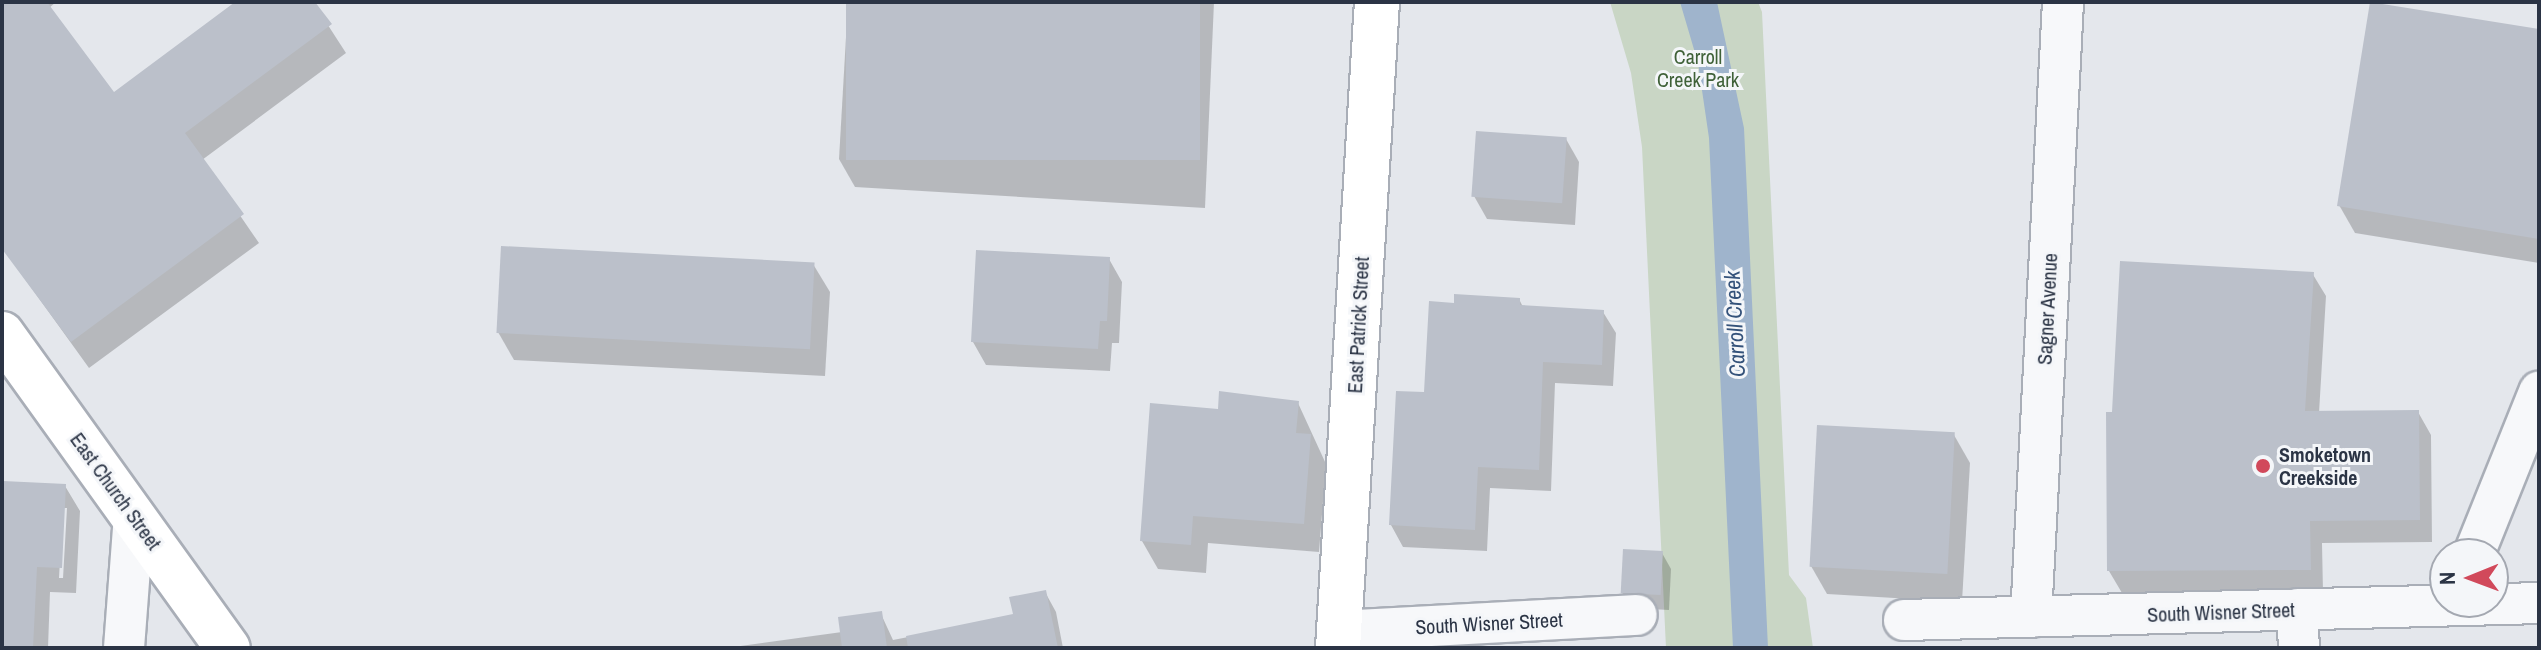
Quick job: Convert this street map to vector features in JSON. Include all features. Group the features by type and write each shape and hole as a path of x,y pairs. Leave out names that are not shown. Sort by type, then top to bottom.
{"main road":[{"name":"East Patrick Street","path":"1338,644 1377,2"},
{"name":"East Church Street","path":"2,334 228,648"}],"street":[{"name":"Sagner Avenue","path":"2031,617 2063,2"},
{"path":"2480,538 2539,392"},
{"path":"124,648 134,515"},
{"name":"South Wisner Street","path":"2509,603 2539,603"},
{"name":"South Wisner Street","path":"1904,620 2031,617 2298,629 2429,608"},
{"name":"South Wisner Street","path":"1338,644 1637,615"}],"green space":[{"name":"Carroll Creek Park","path":"1610,2 1758,2 1762,12 1789,575 1806,598 1813,648 1666,648 1642,147 1631,73"}],"water":[{"name":"Carroll Creek","path":"1680,2 1717,2 1744,128 1768,648 1733,648 1709,138 1698,63"}],"building":[{"path":"2,2 47,2 114,92 235,2 315,2 332,24 185,133 244,214 71,342 2,249"},
{"path":"846,2 1200,2 1200,160 846,160"},
{"path":"2370,2 2539,29 2539,239 2337,206"},
{"path":"1476,131 1567,137 1562,203 1471,197"},
{"path":"501,246 815,262 810,349 496,333"},
{"path":"976,250 1110,257 1107,321 1100,321 1098,349 971,342"},
{"name":"Smoketown Creekside","path":"2120,261 2314,272 2305,411 2419,410 2420,520 2310,521 2311,570 2107,571 2106,412 2112,412"},
{"path":"1454,294 1520,298 1520,305 1604,310 1602,365 1543,362 1539,470 1478,467 1475,530 1389,525 1396,391 1424,392 1429,301 1454,303"},
{"path":"1219,391 1299,401 1296,433 1311,434 1304,524 1193,516 1191,545 1140,541 1150,403 1218,409"},
{"path":"1817,425 1955,432 1947,574 1810,567"},
{"path":"3,481 66,484 62,568 37,567 33,648 2,648"},
{"path":"1623,549 1663,551 1661,595 1621,593"},
{"path":"1046,590 1058,648 908,648 906,636 1013,614 1009,597"},
{"path":"882,611 887,648 842,648 838,617"}],"place":[{"name":"Smoketown Creekside","path":"2263,466"}]}
